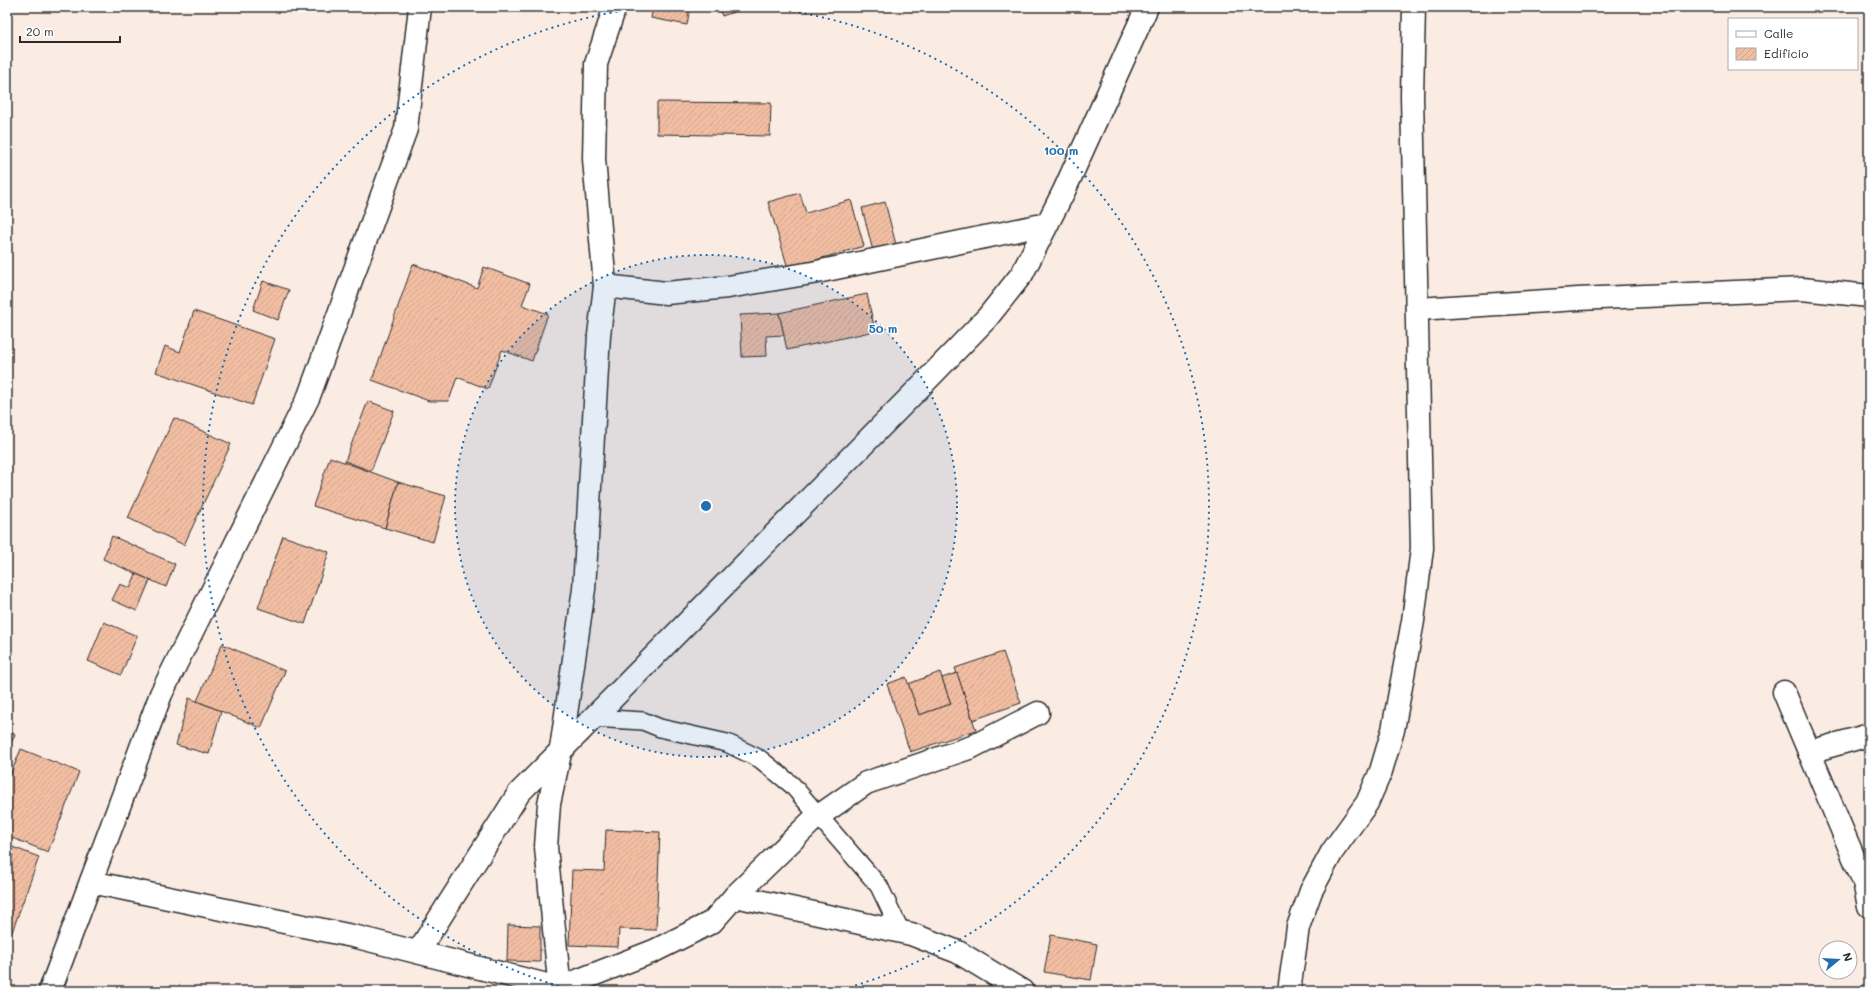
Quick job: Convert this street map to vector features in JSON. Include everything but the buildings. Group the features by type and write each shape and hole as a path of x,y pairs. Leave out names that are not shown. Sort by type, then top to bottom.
{"street":[{"path":"50,991 162,694 308,396 406,129 420,7"},
{"path":"560,989 546,847 549,804 561,749 584,589 599,335 605,286 594,159 596,64 615,7"},
{"path":"418,952 519,793 561,749 733,578 987,318 1022,274 1048,224 1121,67 1147,7"},
{"path":"1288,991 1298,928 1310,891 1332,852 1368,803 1381,771 1393,730 1411,636 1422,548 1412,96 1414,7"},
{"path":"605,286 666,293 728,287 812,273 1048,224"},
{"path":"1417,309 1578,299 1802,289 1869,296"},
{"path":"1784,692 1864,882 1869,906"},
{"path":"91,882 357,937 560,989 654,951 712,922 735,896 813,820 866,783 972,747 1038,713"},
{"path":"1809,752 1869,735"},
{"path":"735,896 901,932 958,952 1022,991"}],"lane":[{"path":"592,718 643,721 660,728 727,743 760,759 792,785 879,886 901,932"}]}
